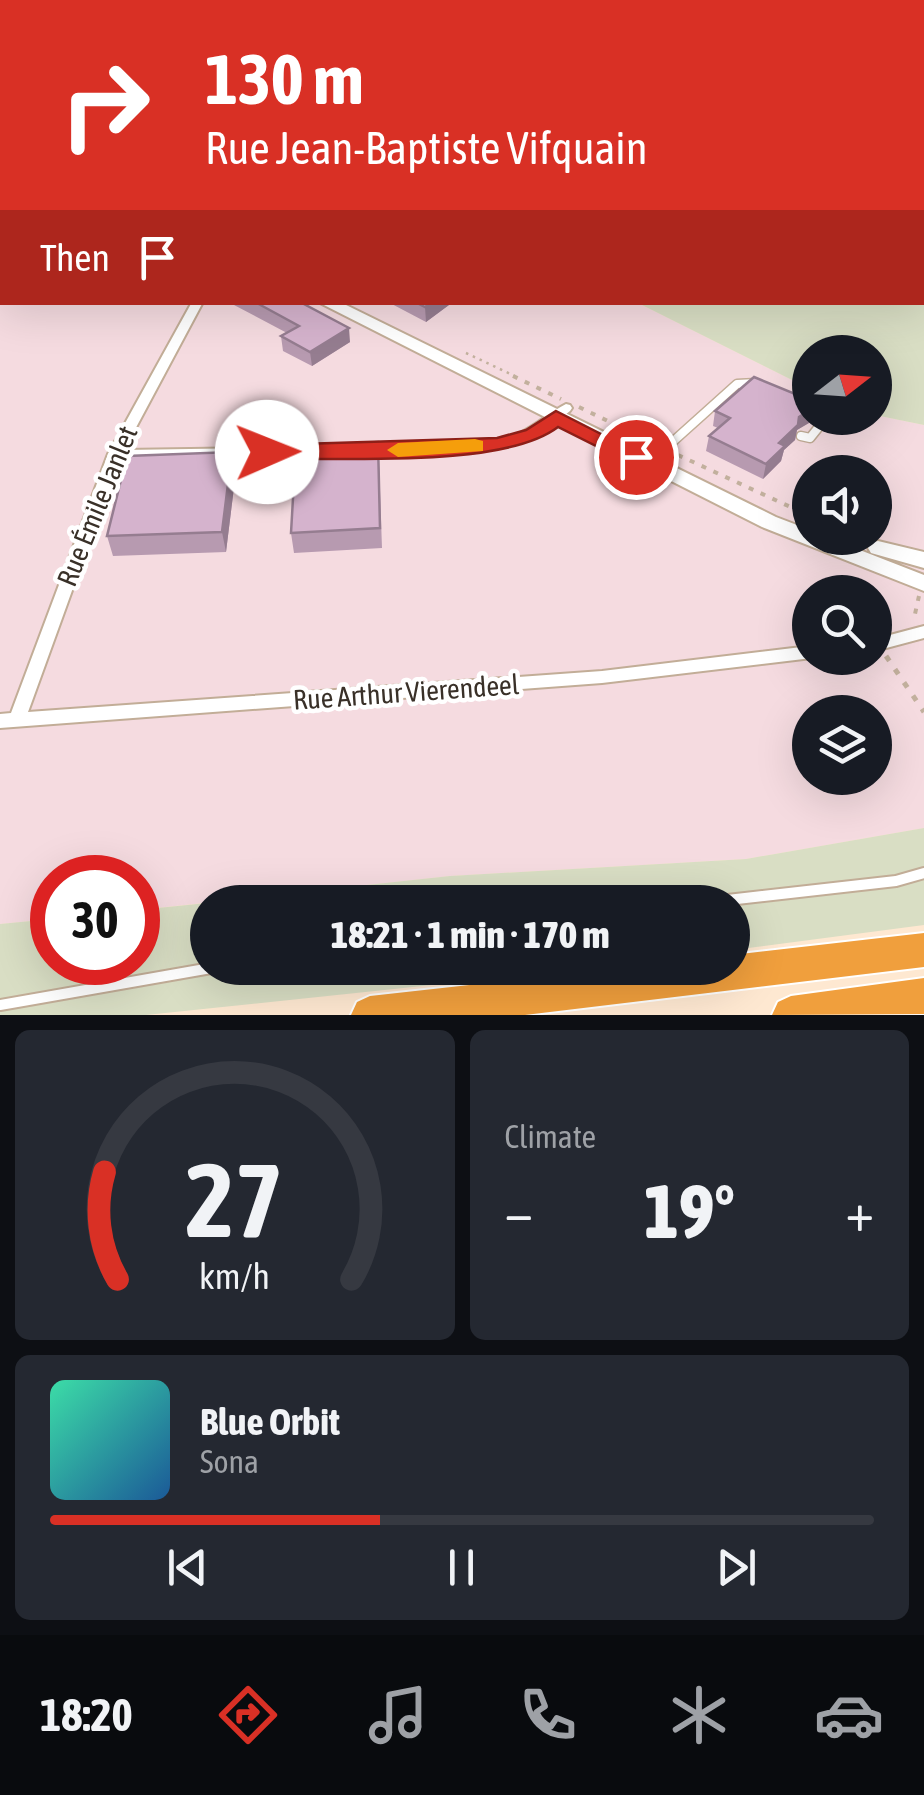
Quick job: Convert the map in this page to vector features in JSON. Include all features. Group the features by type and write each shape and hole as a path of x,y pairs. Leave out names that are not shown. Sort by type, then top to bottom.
{"highway":[{"path":"370,1015 924,950"},
{"path":"791,1015 924,996"}],"street":[{"name":"Rue Émile Janlet","path":"8,720 115,454 196,305"},
{"path":"332,305 561,413 662,451 792,512"},
{"path":"356,305 768,522 924,583"},
{"path":"346,451 516,442 561,413"},
{"path":"115,454 326,451"},
{"path":"892,551 924,560"},
{"path":"892,638 922,627"},
{"name":"Rue Arthur Vierendeel","path":"8,720 602,678 792,654"}],"lane":[{"path":"662,451 737,384 748,381 768,389"},
{"path":"801,436 812,435"},
{"path":"750,897 896,881 924,874"},
{"path":"0,1004 190,972"}],"path":[{"path":"464,351 792,512"},
{"path":"892,666 924,712"}],"shaded area":[{"path":"0,305 642,305 792,380 792,435 892,435 892,418 924,425 924,828 746,859 450,876 367,885 190,885 190,904 160,908 160,855 30,855 30,921 0,924"}],"green space":[{"path":"642,305 924,305 924,425 892,418 892,335 792,335 792,380"},
{"path":"924,828 924,925 750,948 750,885 367,885 450,876 746,859"},
{"path":"190,905 190,985 431,985 146,1015 0,1015 0,924 30,921 30,985 160,985 160,908"}],"building":[{"path":"260,305 306,305 349,328 310,352 281,336 299,326"},
{"path":"754,377 792,393 792,431 779,443 785,446 766,464 709,436 730,418 715,411"},
{"path":"378,442 380,528 291,533 296,446"},
{"path":"232,452 222,532 107,536 127,456"}],"slow traffic":[{"path":"398,450 475,446"}],"route":[{"path":"267,452 497,445 534,435 556,418 636,457"}]}
